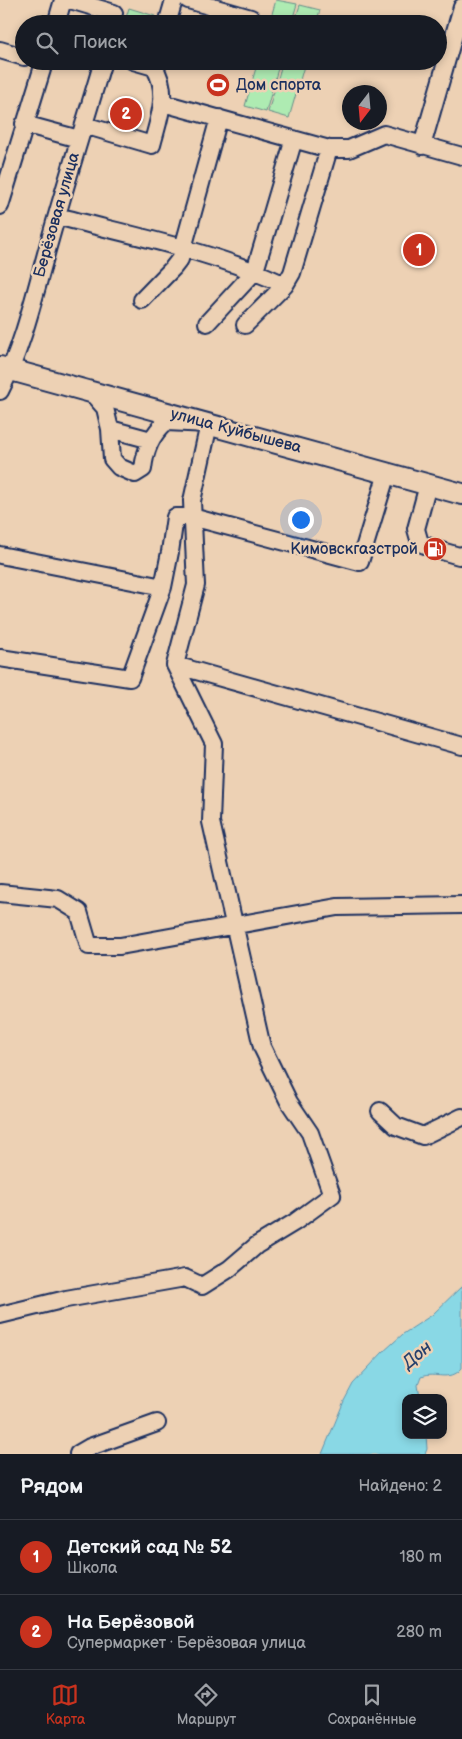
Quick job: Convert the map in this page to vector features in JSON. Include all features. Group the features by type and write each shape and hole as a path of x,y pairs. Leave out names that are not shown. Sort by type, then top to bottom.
{"main road":[{"name":"улица Куйбышева","path":"3,367 462,494"}],"street":[{"path":"59,15 63,0"},
{"path":"70,0 115,12"},
{"path":"170,15 174,0"},
{"path":"188,0 240,15"},
{"path":"447,59 462,7"},
{"path":"0,50 15,54"},
{"path":"0,206 41,70"},
{"name":"Берёзовая улица","path":"0,391 3,367 33,299 100,70"},
{"path":"24,124 152,145 163,103 162,86 157,70"},
{"path":"422,146 444,70"},
{"path":"163,103 329,149 349,149 384,134 462,156"},
{"path":"142,300 180,259 219,118"},
{"path":"207,323 255,271 294,140"},
{"path":"245,325 285,285 292,273 299,255 329,149"},
{"path":"57,216 182,249 255,271 285,285"},
{"path":"0,1315 66,1299 185,1278 202,1286 229,1270 257,1245 295,1222 332,1195 310,1133 289,1102 262,1047 211,822 214,744 175,665 196,585 192,501 209,424 166,422 151,440 143,469 135,474 119,468 112,459 110,429 105,408 91,392"},
{"path":"110,429 151,440"},
{"path":"0,658 130,678 163,587 175,516 192,517 360,562 387,474"},
{"path":"428,485 416,528 420,543 435,550 459,556 462,555"},
{"path":"0,555 163,587"},
{"path":"175,665 462,746"},
{"path":"0,893 58,899 79,912 88,946 120,946 337,907 462,906"},
{"path":"380,1111 396,1126 423,1136 462,1118"},
{"path":"78,1454 90,1447 157,1423"}],"green space":[{"path":"276,0 297,4 294,15 272,15"},
{"path":"300,5 320,10 319,15 297,15"},
{"path":"129,8 152,15 127,15"},
{"path":"255,70 278,70 266,112 245,106"},
{"path":"280,70 303,70 289,118 268,112"}],"water":[{"name":"Дон","path":"462,1286 462,1368 452,1375 421,1377 418,1385 419,1394 402,1394 402,1439 426,1439 427,1449 425,1454 322,1454 353,1384 403,1334 432,1315"}],"place":[{"name":"Дом спорта","path":"218,85"},
{"name":"На Берёзовой","path":"126,114"},
{"name":"Детский сад № 52","path":"419,250"},
{"name":"Кимовскгазстрой","path":"435,549"}]}
